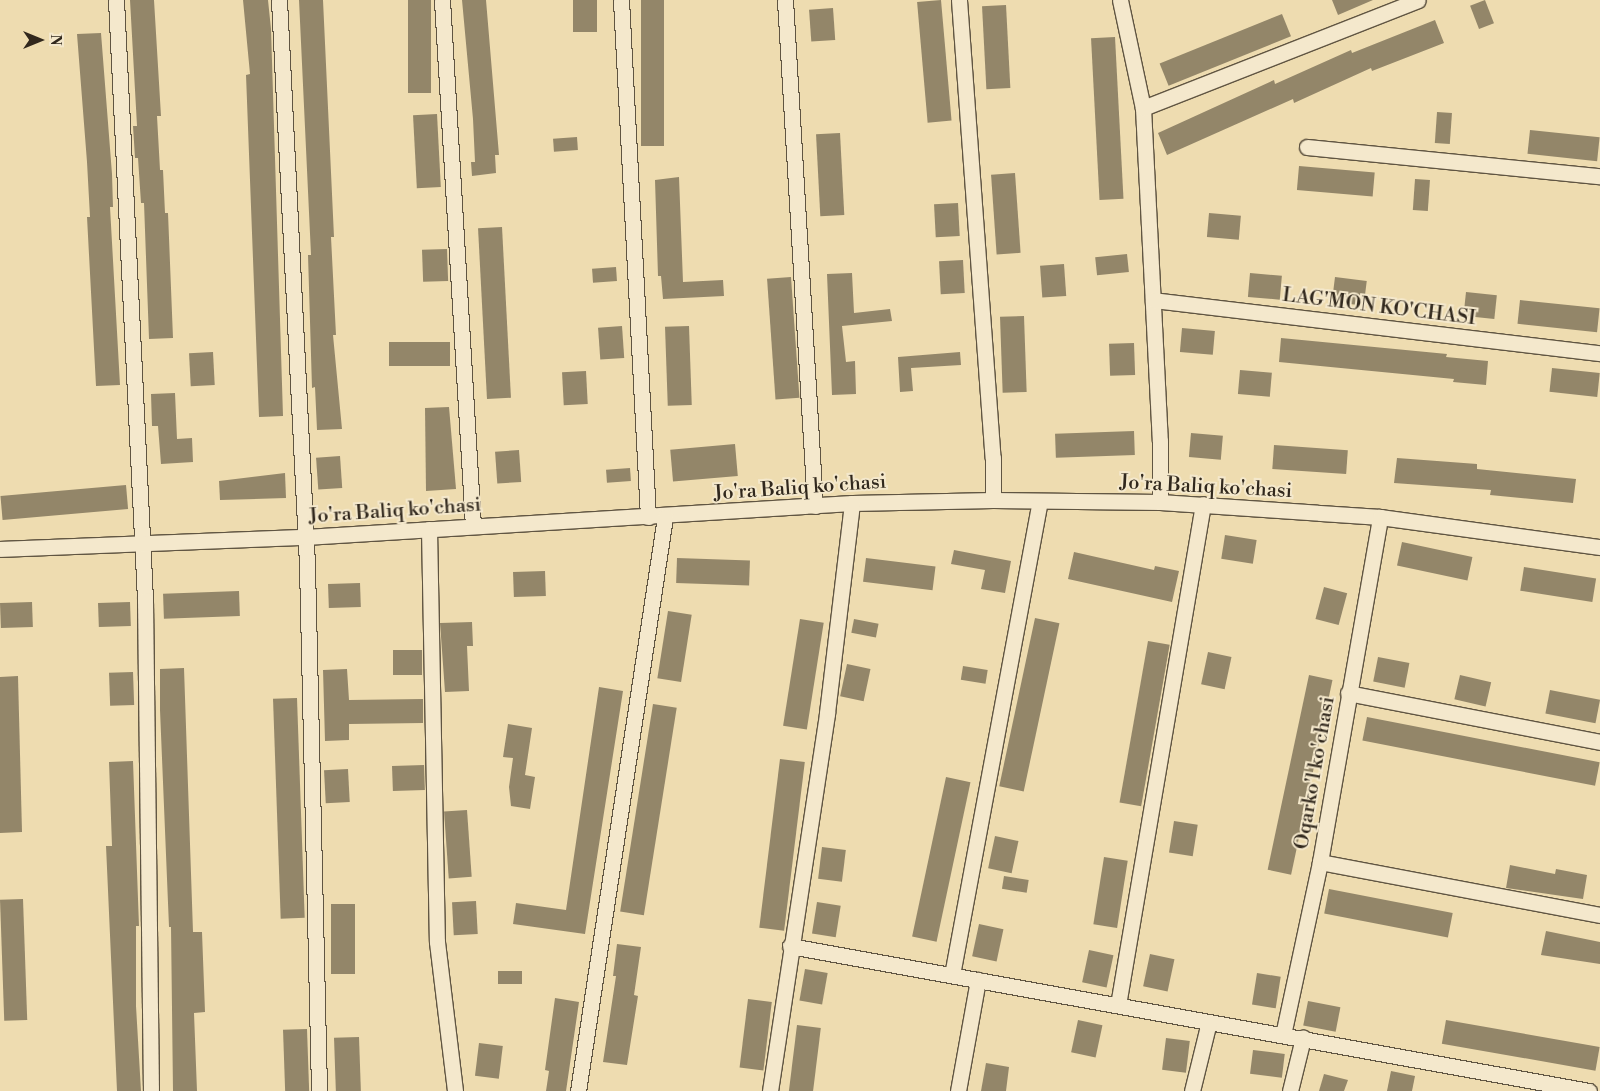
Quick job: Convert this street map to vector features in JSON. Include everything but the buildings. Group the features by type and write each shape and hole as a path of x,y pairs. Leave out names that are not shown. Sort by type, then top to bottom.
{"street":[{"path":"116,0 142,542 151,1091"},
{"path":"279,0 305,537 319,1091"},
{"path":"442,0 473,526"},
{"path":"621,0 648,517"},
{"path":"785,0 815,506"},
{"path":"958,0 993,458 993,500"},
{"path":"1120,0 1143,108 1160,441 1160,502"},
{"path":"1143,108 1418,0"},
{"path":"1307,146 1600,176"},
{"name":"LAG'MON KO'CHASI","path":"1152,300 1600,353"},
{"name":"Jo'ra Baliq ko'chasi","path":"0,549 305,537 473,526 665,517 852,503 993,500 1160,502 1380,517 1600,547"},
{"path":"952,976 1040,501"},
{"path":"770,1091 790,946 827,713 852,503"},
{"path":"1118,1005 1203,504"},
{"path":"578,1091 665,517"},
{"name":"Oqarko'l ko'chasi","path":"1283,1035 1320,862 1380,517"},
{"path":"429,530 438,942 455,1091"},
{"path":"1348,693 1600,742"},
{"path":"1320,862 1600,915"},
{"path":"790,946 1303,1038 1553,1087 1589,1091"},
{"path":"958,1091 978,980"},
{"path":"1192,1091 1209,1022"},
{"path":"1290,1091 1303,1038"}]}
